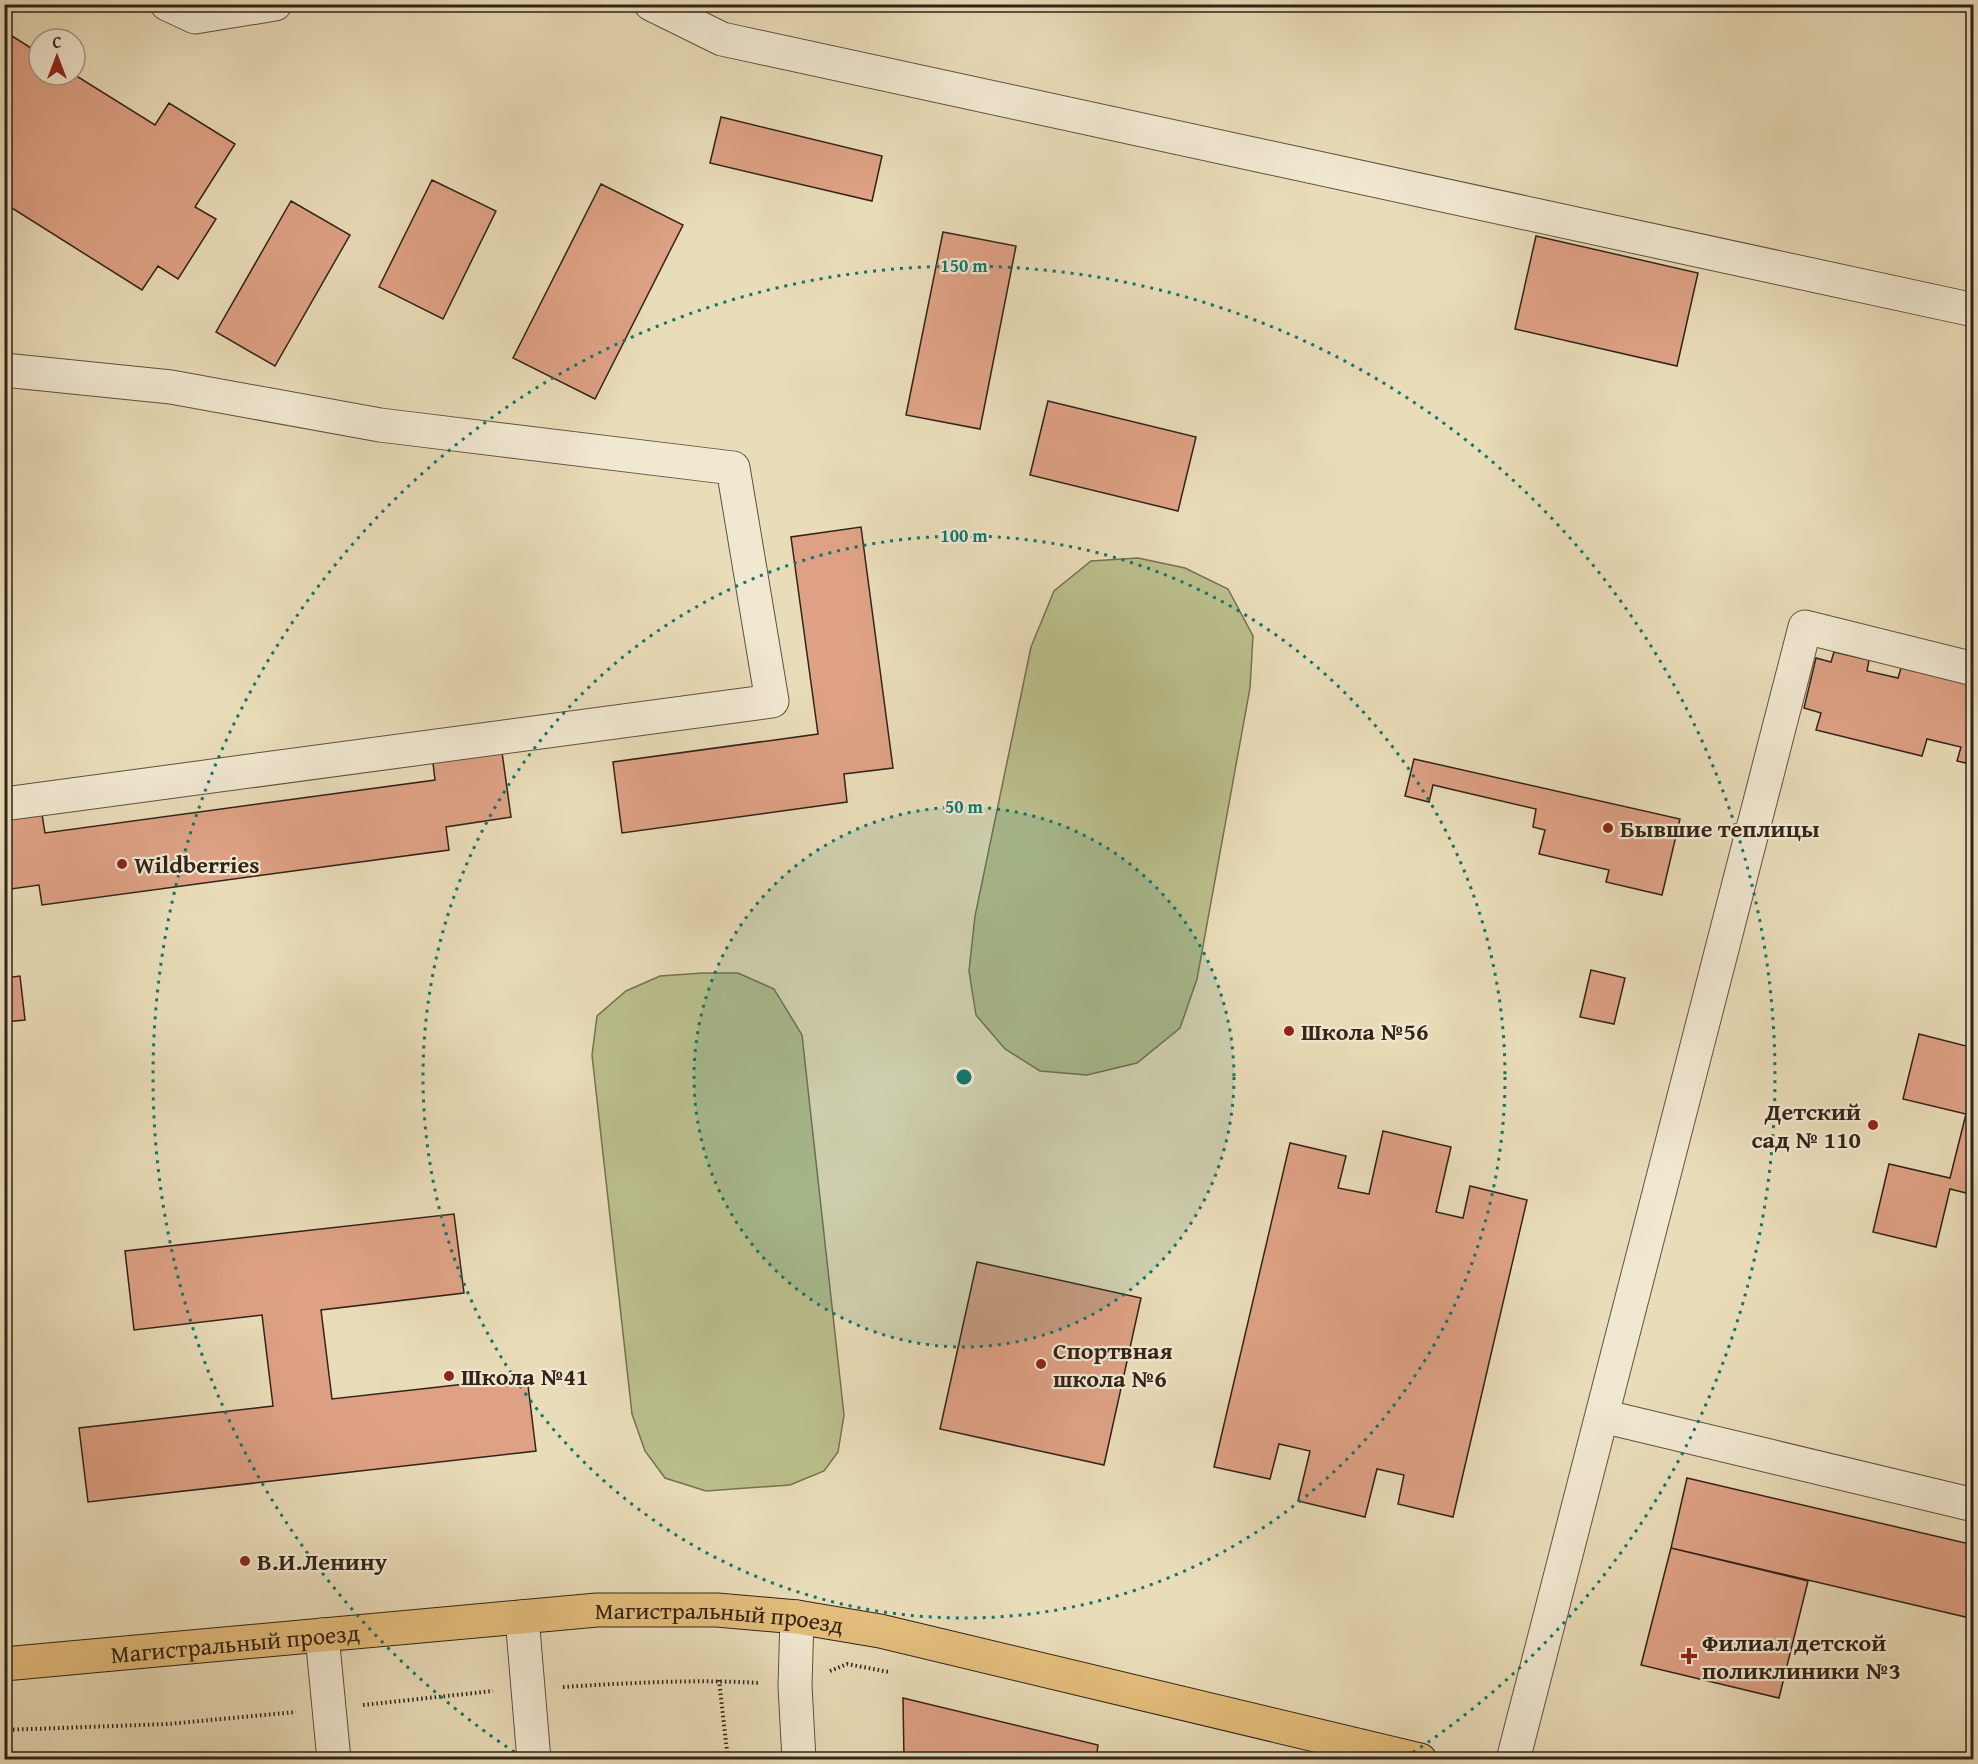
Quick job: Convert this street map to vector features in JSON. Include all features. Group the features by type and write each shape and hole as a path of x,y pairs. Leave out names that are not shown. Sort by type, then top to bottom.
{"main road":[{"name":"Магистральный проезд","path":"4,1664 597,1610 717,1610 797,1617 880,1631 1378,1755 1420,1760"}],"street":[{"path":"167,4 195,17 275,4"},
{"path":"651,4 722,39 1974,310"},
{"path":"4,370 171,387 380,424 734,468 772,701 4,804"},
{"path":"1513,1760 1805,627 1974,669"},
{"path":"1602,1416 1974,1504"},
{"path":"522,1617 534,1760"},
{"path":"797,1617 795,1686 799,1760"},
{"path":"322,1635 334,1760"}],"path":[{"path":"562,1687 676,1680 719,1680 795,1686 847,1664 891,1672"},
{"path":"719,1680 728,1760"},
{"path":"4,1730 168,1724 494,1691"}],"green space":[{"path":"1138,558 1185,568 1228,589 1253,636 1250,688 1197,979 1180,1028 1137,1063 1087,1075 1040,1071 1005,1049 976,1015 969,971 975,916 1031,647 1054,591 1091,561"},
{"path":"738,973 774,989 802,1035 844,1415 838,1452 824,1471 790,1485 706,1491 665,1478 645,1451 632,1414 592,1055 597,1016 626,991 660,976"}],"building":[{"path":"1536,4 1569,4 1567,11"},
{"path":"4,31 27,45 27,87 87,87 87,82 155,125 169,103 235,144 195,207 216,219 178,279 158,266 142,290 4,203"},
{"path":"721,117 882,156 872,201 710,163"},
{"path":"432,180 496,211 443,319 379,287"},
{"path":"601,184 683,225 595,399 513,358"},
{"path":"291,201 350,235 275,366 216,332"},
{"path":"943,232 1016,246 980,429 906,415"},
{"path":"1536,236 1698,273 1677,366 1515,329"},
{"path":"1048,401 1196,437 1178,511 1030,475"},
{"path":"861,527 893,768 844,774 847,802 622,833 613,762 818,734 791,537"},
{"path":"1834,652 1869,660 1867,671 1898,678 1901,668 1974,685 1974,765 1957,761 1961,747 1927,739 1922,756 1816,730 1821,713 1804,708 1816,658 1831,662"},
{"path":"501,745 511,817 446,827 449,850 42,905 39,885 4,890 4,813 41,808 45,833 435,780 432,755"},
{"name":"Бывшие теплицы","path":"1414,759 1680,819 1662,895 1606,882 1609,870 1539,854 1545,830 1533,827 1536,809 1433,785 1429,802 1405,796"},
{"path":"1591,970 1625,978 1614,1024 1580,1017"},
{"path":"20,976 25,1020 4,1022 4,978"},
{"path":"1919,1034 1974,1048 1974,1095 1971,1105 1974,1106 1974,1195 1950,1189 1936,1247 1873,1232 1889,1164 1950,1178 1966,1114 1903,1099"},
{"path":"1383,1131 1451,1147 1436,1212 1463,1218 1470,1186 1527,1200 1453,1517 1398,1504 1404,1475 1377,1469 1365,1517 1298,1501 1310,1451 1279,1444 1270,1479 1214,1467 1290,1143 1346,1156 1338,1188 1369,1194"},
{"path":"454,1214 464,1293 321,1310 332,1399 527,1377 536,1451 88,1502 79,1428 273,1406 262,1315 134,1330 125,1251"},
{"name":"Спортвная школа №6","path":"977,1262 1141,1298 1104,1465 940,1429"},
{"path":"1687,1478 1974,1545 1974,1619 1671,1548"},
{"path":"1671,1548 1808,1581 1779,1698 1641,1665"},
{"path":"903,1698 1098,1745 1096,1760 904,1760"}],"place":[{"name":"Бывшие теплицы","path":"1608,828"},
{"name":"Wildberries","path":"122,864"},
{"name":"Школа №56","path":"1289,1031"},
{"name":"Детский сад № 110","path":"1873,1125"},
{"name":"Спортвная школа №6","path":"1041,1364"},
{"name":"Школа №41","path":"449,1376"},
{"name":"В.И.Ленину","path":"245,1561"},
{"name":"Филиал детской поликлиники №3","path":"1689,1656"}]}
